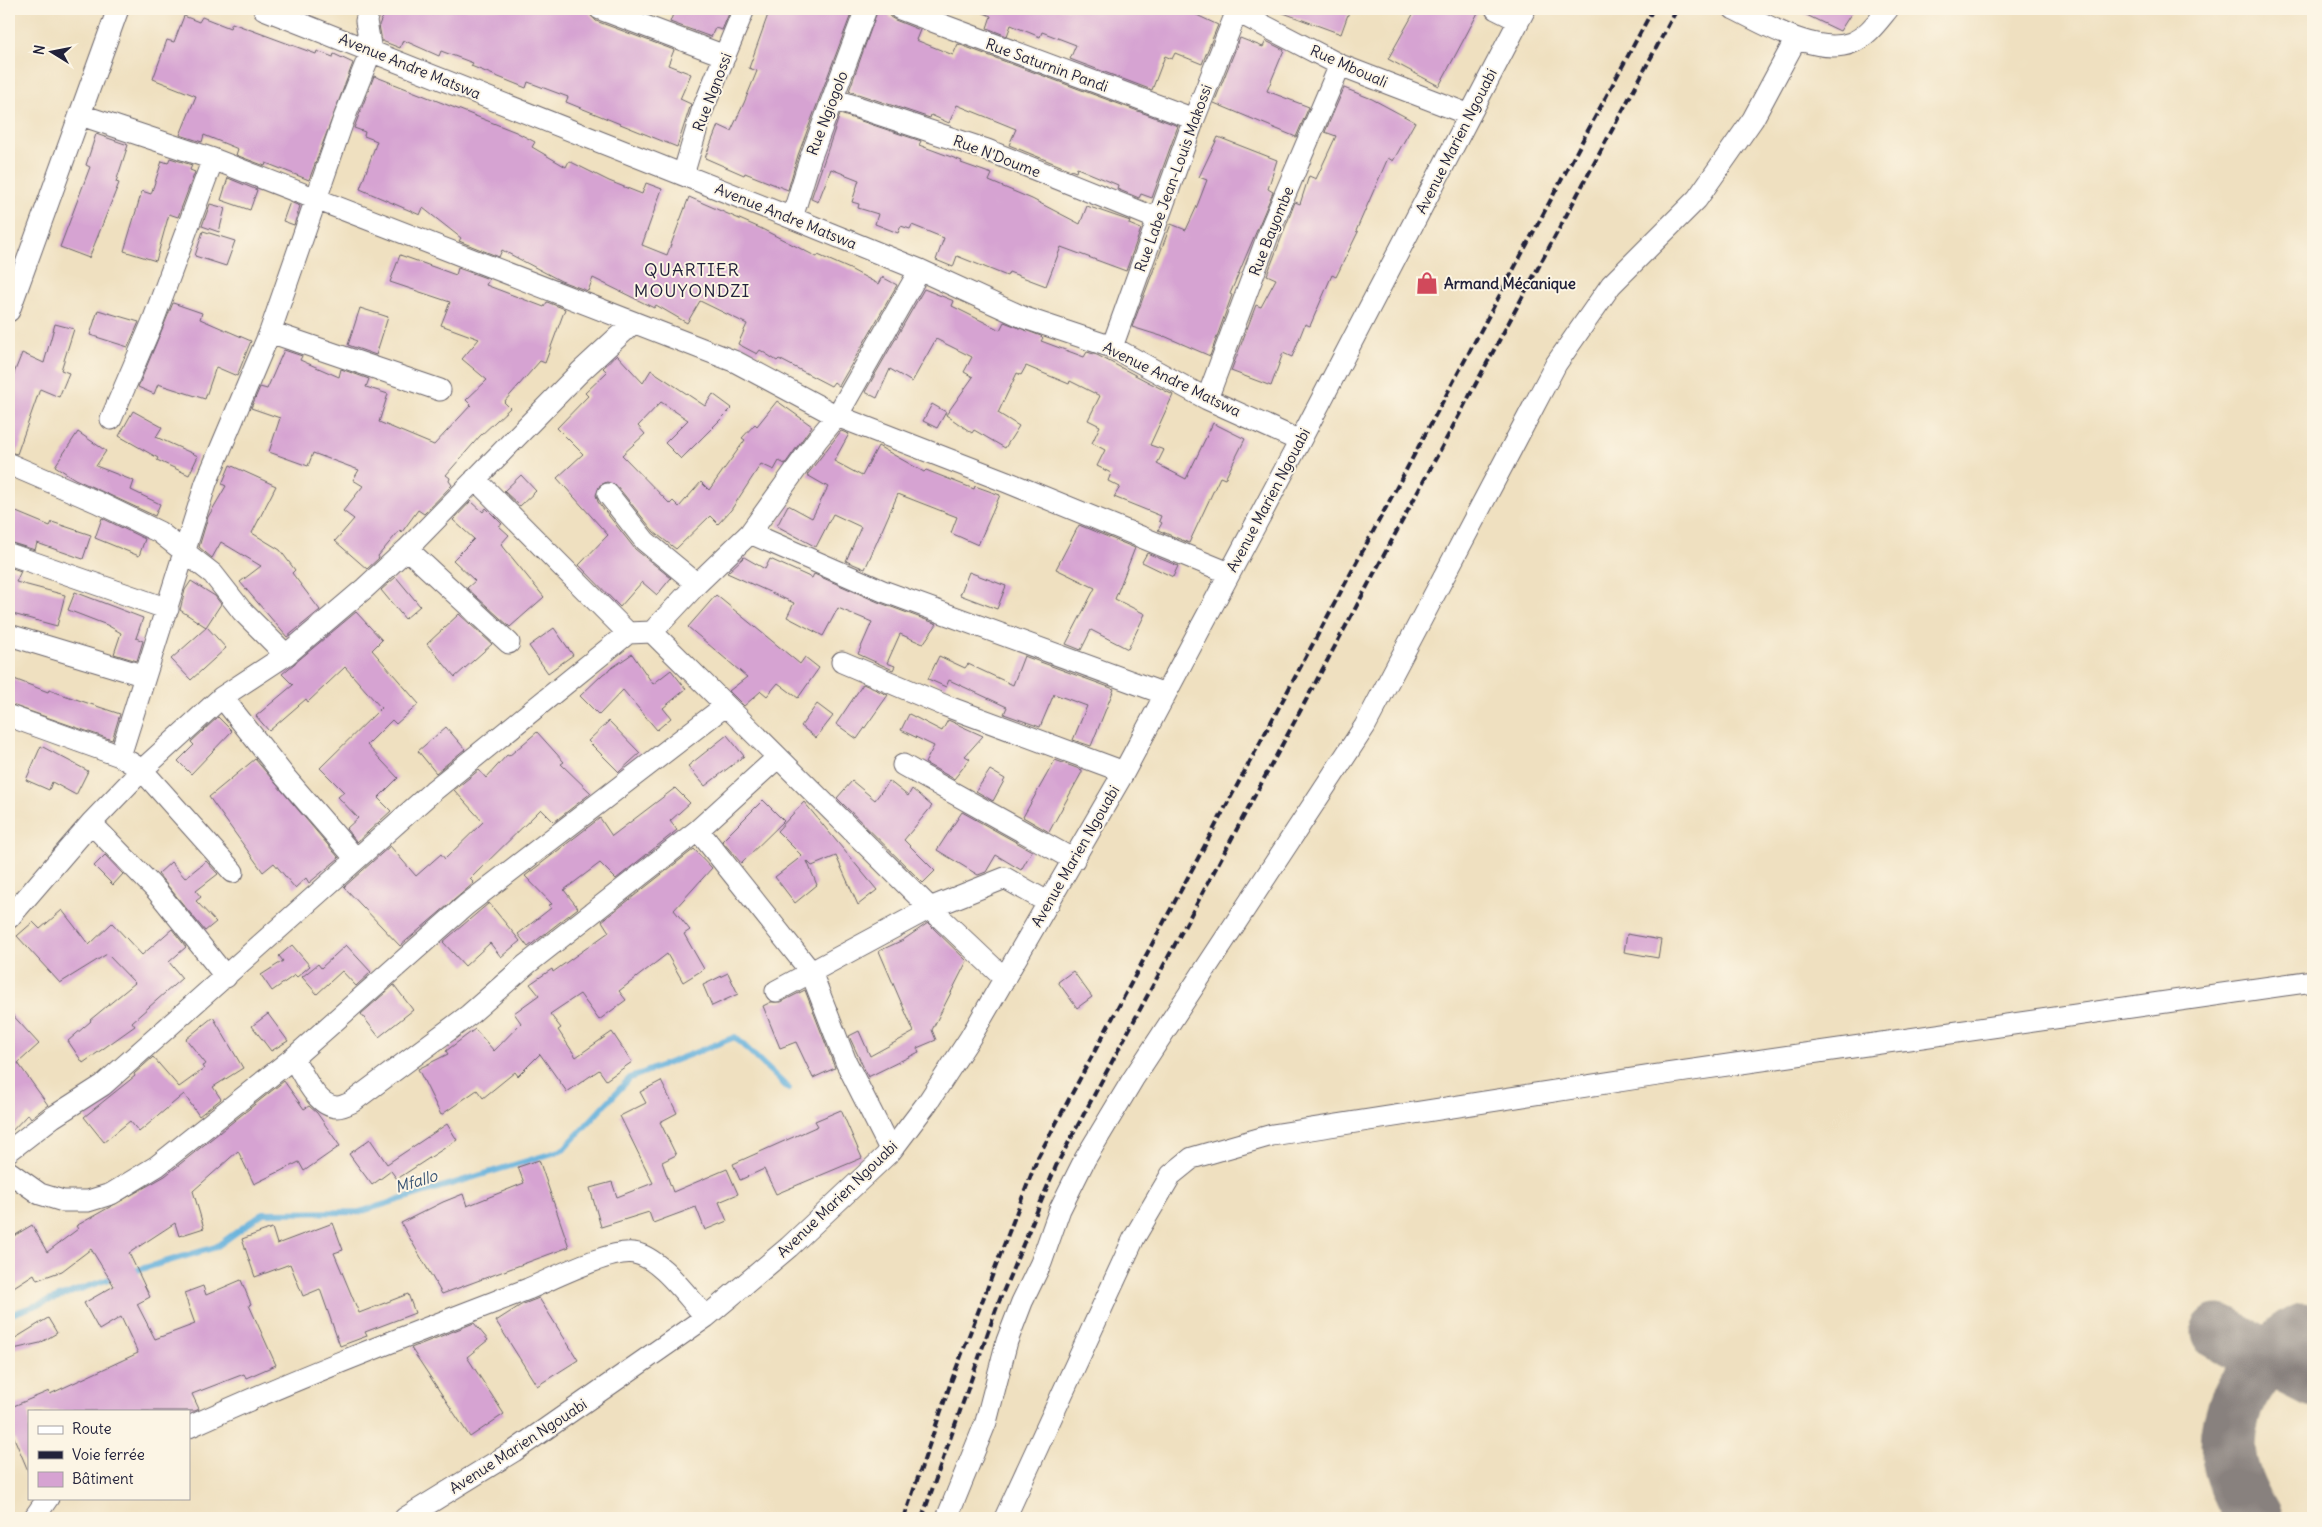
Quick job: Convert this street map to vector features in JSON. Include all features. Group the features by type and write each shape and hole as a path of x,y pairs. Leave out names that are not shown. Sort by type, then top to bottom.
{"street":[{"path":"9,311 118,9"},
{"name":"Avenue Andre Matswa","path":"264,9 792,218 920,270 1025,318 1112,347 1207,399 1300,441"},
{"path":"120,756 168,609 206,483 270,332 318,199 343,121 371,51 366,21 369,9"},
{"path":"600,9 726,56"},
{"name":"Rue Ngnossi","path":"683,176 702,111 744,9"},
{"name":"Rue Ngiogolo","path":"792,218 810,158 866,9"},
{"name":"Rue Saturnin Pandi","path":"900,9 1194,119"},
{"path":"1496,9 1521,15"},
{"path":"1734,9 1796,39 1832,46 1851,43 1870,30 1888,9"},
{"name":"Rue Labe Jean-Louis Makossi","path":"1112,347 1235,10"},
{"name":"Rue Mbouali","path":"1235,10 1340,65 1470,115"},
{"name":"Avenue Marien Ngouabi","path":"405,1518 514,1451 706,1317 796,1241 891,1151 938,1086 1005,979 1124,772 1300,441 1521,15"},
{"path":"946,1518 986,1422 1007,1341 1022,1302 1041,1263 1060,1210 1084,1159 1133,1080 1364,726 1556,364 1611,285 1697,199 1753,119 1796,39"},
{"name":"Rue Bayombe","path":"1207,399 1270,230 1340,65"},
{"name":"Rue N'Doume","path":"833,99 987,150 1158,219"},
{"path":"81,115 213,159 736,362 837,416 1007,482 1229,573"},
{"path":"110,419 152,321 213,159"},
{"path":"9,1151 53,1117 103,1085 433,791 628,633 652,632 697,584 750,533 817,440 837,416 920,270"},
{"path":"13,908 142,770 222,697 286,655 407,549 580,372 633,323"},
{"path":"270,332 440,390"},
{"path":"9,464 97,502 158,532 213,574 242,611 286,655"},
{"path":"475,479 628,633"},
{"path":"608,494 645,541 697,584"},
{"path":"750,533 883,591 1165,694"},
{"path":"407,549 509,643"},
{"path":"9,554 168,609"},
{"path":"652,632 777,758 1005,979"},
{"path":"9,636 145,676"},
{"path":"842,662 946,706 1124,772"},
{"path":"222,697 286,778 356,859"},
{"path":"9,1172 40,1194 63,1201 88,1201 110,1194 157,1166 293,1058 466,904 725,706"},
{"path":"9,716 120,756 142,770 233,872"},
{"path":"293,1058 319,1099 329,1106 338,1107 352,1102 469,1015 526,964 698,830 777,758"},
{"path":"904,765 1074,860"},
{"path":"91,823 157,891 226,976"},
{"path":"698,830 811,972 846,1062 891,1151"},
{"path":"776,991 930,908 1005,878 1049,903"},
{"path":"1005,1518 1134,1238 1172,1175 1192,1158 1272,1135 1651,1076 2313,981"},
{"path":"190,1427 361,1354 576,1270 610,1254 634,1253 653,1260 706,1317"},
{"path":"34,1518 47,1500"}],"building":[{"path":"386,9 581,9 588,11 596,21 674,50 668,65 691,74 680,99 691,104 677,147 566,102 568,97 528,82 526,88 471,66 473,63 441,51 439,56 403,40 400,48 382,41 379,25"},
{"path":"675,9 731,9 722,30 715,28 711,37 670,22"},
{"path":"770,9 853,9 798,155 788,190 745,173 744,175 705,158 718,125 731,131 744,103 757,71 749,68"},
{"path":"878,9 888,9 890,17 920,30 916,40 953,55 958,44 1178,126 1152,198 1141,194 1139,198 1117,189 1118,185 1077,168 1076,172 1009,145 1016,129 957,105 949,123 931,115 930,118 849,91"},
{"path":"974,9 1184,9 1218,25 1202,64 1175,53 1172,59 1165,56 1152,90 1070,59 1076,45 1042,32 1040,37 1011,25 1007,36 987,28 991,16"},
{"path":"1279,9 1350,9 1341,34 1278,11"},
{"path":"1416,9 1480,9 1439,86 1388,59"},
{"path":"1794,9 1854,9 1840,31"},
{"path":"184,16 199,22 202,17 230,28 232,23 316,54 317,51 333,57 334,54 353,63 309,180 266,163 265,166 236,155 238,149 204,135 202,142 180,135 196,96 153,79 167,40 174,42"},
{"path":"1240,38 1263,47 1266,41 1284,50 1267,91 1309,107 1296,137 1214,103"},
{"path":"374,76 516,132 535,142 532,147 566,167 569,161 609,181 642,194 646,183 662,189 642,245 667,255 689,197 760,228 817,257 818,255 850,269 878,284 882,277 897,285 839,386 834,382 831,386 779,359 777,361 760,350 757,354 738,344 747,324 700,301 687,323 656,305 654,308 593,278 588,291 561,281 502,250 499,257 459,241 461,238 423,208 420,215 360,189 377,141 364,136 365,132 354,128"},
{"path":"1344,88 1372,99 1415,122 1393,161 1388,158 1356,231 1358,232 1336,277 1332,275 1310,326 1305,324 1292,357 1283,353 1271,386 1231,371 1256,305 1261,307 1276,279 1267,275 1295,202 1300,204 1309,176 1316,179 1336,136 1325,132"},
{"path":"840,114 921,141 919,145 992,174 989,181 1032,199 1080,224 1087,206 1130,221 1129,224 1141,229 1126,271 1061,247 1046,286 1009,272 1007,276 957,256 953,267 936,260 944,238 912,225 910,229 901,226 898,233 875,224 878,214 858,208 859,204 852,202 859,180 831,169 818,202 811,199"},
{"path":"96,134 128,145 116,182 119,183 89,258 60,247 90,167 86,165"},
{"path":"1218,137 1277,160 1268,189 1273,192 1230,294 1232,295 1210,356 1164,336 1132,327 1171,224 1186,230 1197,206 1207,180 1199,177"},
{"path":"170,158 192,165 190,170 195,172 178,217 169,214 156,261 124,251 142,191 151,194 162,161 168,163"},
{"path":"228,178 257,190 250,210 221,200"},
{"path":"290,202 300,206 294,225 283,221"},
{"path":"210,204 225,208 219,232 202,226"},
{"path":"203,231 235,241 226,266 195,256"},
{"path":"400,255 456,275 458,268 489,279 486,285 544,307 547,302 565,309 545,363 540,361 504,402 510,408 480,436 446,475 450,478 449,481 452,485 424,514 418,510 402,532 400,530 378,556 379,558 367,569 335,541 354,519 343,511 363,486 353,480 359,470 313,453 308,466 269,452 280,418 251,408 260,387 267,389 284,350 302,356 300,360 339,377 341,369 369,379 366,387 388,394 379,422 434,445 471,405 466,400 487,380 462,359 479,339 441,325 450,302 390,282"},
{"path":"924,289 954,301 952,306 1000,330 1004,322 1041,336 1043,338 1041,341 1084,357 1087,352 1097,355 1173,395 1150,445 1164,450 1157,464 1186,479 1213,423 1245,439 1225,479 1220,477 1189,543 1158,530 1162,523 1159,521 1161,516 1114,497 1120,487 1108,481 1111,473 1097,466 1105,450 1092,443 1100,426 1088,420 1100,396 1070,381 1069,384 1026,366 1021,375 1017,373 998,413 1019,426 1005,448 974,430 972,433 946,415 973,377 964,372 972,357 936,339 912,382 890,369 877,398 865,392"},
{"path":"173,303 202,313 200,319 251,341 237,376 216,367 205,399 158,384 154,394 138,387"},
{"path":"360,308 388,317 376,355 348,345"},
{"path":"98,310 139,322 128,347 90,335"},
{"path":"55,324 74,329 61,370 69,373 59,397 40,389 17,454 9,452 9,386 22,353 44,363"},
{"path":"617,355 643,383 651,370 705,406 713,394 732,408 681,459 665,443 688,420 661,402 638,426 645,434 622,455 670,504 673,501 679,507 701,482 709,490 745,440 742,438 755,424 757,426 777,401 812,426 785,464 779,461 774,470 761,464 731,510 718,524 710,516 676,549 654,532 617,486 607,482 600,485 596,495 598,502 635,549 671,578 657,595 642,582 620,607 579,565 608,535 557,478 583,454 557,428 588,396 585,393 607,372 603,368"},
{"path":"932,404 946,412 937,428 923,421"},
{"path":"133,411 162,427 156,437 198,456 189,475 157,460 158,458 119,436"},
{"path":"841,431 849,434 834,461 862,476 878,446 924,472 926,470 974,489 975,486 1000,495 978,545 951,533 957,517 898,494 865,569 846,561 861,527 833,514 816,547 777,526 788,505 812,518 828,487 807,475"},
{"path":"78,432 106,451 96,466 134,481 131,490 160,504 155,516 75,479 55,466"},
{"path":"230,465 276,486 252,533 280,550 295,570 292,573 320,610 287,637 240,582 261,566 221,542 212,558 199,547 208,517 226,486 222,484"},
{"path":"521,475 536,491 520,506 504,491"},
{"path":"471,501 483,512 486,508 502,524 499,526 509,535 501,544 544,597 510,627 467,588 475,581 453,560 474,539 453,520"},
{"path":"9,509 50,526 52,522 91,535 83,559 37,543 35,550 9,542"},
{"path":"102,518 145,539 139,556 95,538"},
{"path":"1079,525 1135,548 1115,599 1145,614 1128,649 1091,630 1081,650 1066,644 1095,588 1056,569"},
{"path":"1147,553 1178,566 1173,577 1142,562"},
{"path":"744,557 765,569 770,559 812,578 814,574 878,602 937,624 923,644 900,634 887,663 895,666 893,670 858,654 872,622 838,608 823,636 787,617 794,603 727,573"},
{"path":"9,567 21,571 16,582 65,595 57,626 9,613"},
{"path":"969,572 1006,586 997,609 960,595"},
{"path":"396,577 420,606 405,619 381,590"},
{"path":"191,581 215,596 221,604 206,627 180,610 185,590"},
{"path":"75,592 143,618 136,638 143,641 137,661 114,654 121,633 107,625 68,610"},
{"path":"716,595 800,664 805,657 819,668 798,698 778,683 767,696 761,691 744,706 729,691 747,677 688,627"},
{"path":"356,612 382,640 372,650 419,704 396,724 392,720 367,745 398,778 378,798 391,811 357,842 346,829 358,818 338,797 344,792 320,768 381,708 345,667 308,702 306,699 269,731 256,716 293,685 282,674"},
{"path":"459,614 492,644 455,677 427,644"},
{"path":"207,627 226,648 191,680 171,659"},
{"path":"554,628 573,655 548,673 529,646"},
{"path":"632,654 653,684 671,670 686,689 663,708 671,718 657,730 623,690 599,715 580,696 603,674"},
{"path":"939,656 965,668 968,664 1013,685 1024,656 1114,689 1091,746 1073,740 1087,706 1054,694 1040,727 1004,714 1007,707 949,680 946,687 928,679"},
{"path":"9,677 48,692 49,690 120,714 112,740 9,704"},
{"path":"863,684 888,695 857,739 836,724"},
{"path":"817,704 833,716 816,738 801,726"},
{"path":"909,714 942,731 948,720 983,736 965,756 970,759 954,779 925,763 934,746 901,730"},
{"path":"218,717 232,731 191,774 178,761 194,745 191,742"},
{"path":"609,721 640,753 619,772 588,741"},
{"path":"446,727 465,749 436,773 418,751"},
{"path":"537,732 564,762 561,764 591,793 554,822 541,809 470,879 474,883 400,946 344,887 390,846 416,876 441,854 445,859 483,822 454,790 479,770 486,778 507,755 509,756"},
{"path":"727,735 744,756 705,786 688,766"},
{"path":"41,746 88,771 76,795 52,782 49,790 26,780"},
{"path":"255,759 339,858 309,883 306,878 295,888 274,863 263,872 209,797"},
{"path":"1055,760 1082,770 1082,772 1049,832 1023,817"},
{"path":"990,770 1005,779 993,801 976,791"},
{"path":"852,781 875,800 889,781 908,796 912,789 932,806 904,840 935,871 923,883 837,798"},
{"path":"675,788 690,803 670,821 677,830 616,879 600,863 564,890 578,908 528,947 518,934 551,908 549,905 552,904 525,876 600,818 612,836"},
{"path":"763,800 784,821 741,863 722,841"},
{"path":"804,802 877,890 858,905 836,856 812,866 807,861 817,885 795,903 775,877 802,856 777,831"},
{"path":"962,812 1032,851 1021,870 996,855 986,872 978,875 937,850"},
{"path":"694,849 712,868 674,910 690,930 684,934 704,969 683,982 667,954 619,991 626,1000 599,1020 580,994 550,1014 561,1028 558,1030 576,1057 612,1032 632,1062 606,1080 599,1070 567,1092 540,1054 518,1076 515,1072 483,1098 477,1090 441,1115 418,1069 448,1054 446,1051 475,1029 494,1051 521,1023 514,1013 539,995 530,984 552,969 553,972 609,932 602,921"},
{"path":"105,855 123,874 113,885 94,866"},
{"path":"206,861 218,874 196,891 201,897 196,901 216,922 205,931 158,874 171,862 185,878"},
{"path":"489,903 520,941 501,957 490,943 465,966 443,942"},
{"path":"62,910 89,945 112,923 142,955 172,929 186,947 169,962 182,978 132,1022 135,1026 83,1063 68,1041 135,983 107,954 60,983 17,936 33,922 40,929"},
{"path":"928,923 967,961 932,1030 936,1040 917,1048 919,1052 868,1077 849,1036 859,1031 870,1056 914,1032 879,951 903,940"},
{"path":"1627,934 1661,940 1658,958 1624,952"},
{"path":"292,945 310,966 297,977 295,975 272,991 261,975 283,961 279,956"},
{"path":"346,945 371,972 356,986 342,971 317,994 302,977 318,964 321,968"},
{"path":"1073,971 1092,997 1077,1008 1058,982"},
{"path":"728,973 738,994 712,1006 703,985"},
{"path":"394,985 413,1010 379,1037 361,1014"},
{"path":"805,990 835,1068 813,1078 796,1042 780,1048 763,1006 771,1002 781,1002"},
{"path":"9,1011 39,1044 18,1063 48,1105 31,1118 28,1114 9,1134"},
{"path":"268,1014 288,1041 271,1051 252,1026"},
{"path":"213,1017 243,1068 213,1087 221,1099 199,1116 184,1094 139,1132 130,1121 104,1142 84,1117 135,1076 134,1074 153,1057 179,1087 204,1069 202,1066 206,1064 186,1039"},
{"path":"284,1081 304,1109 309,1106 317,1113 340,1146 304,1171 299,1162 254,1184 238,1151 193,1191 204,1228 179,1236 175,1223 129,1253 150,1297 137,1304 155,1339 195,1324 184,1293 203,1286 206,1295 241,1280 251,1304 249,1305 276,1365 246,1378 244,1374 192,1394 199,1409 195,1411 28,1410 28,1471 9,1426 9,1408 49,1391 50,1394 138,1353 121,1317 99,1330 84,1303 114,1286 91,1249 62,1271 37,1280 34,1274 9,1290 9,1239 32,1225 47,1252 78,1229 76,1226 165,1176"},
{"path":"661,1081 677,1113 660,1122 676,1155 662,1162 673,1192 727,1169 738,1194 719,1202 727,1221 705,1230 696,1207 653,1223 649,1212 601,1227 590,1188 612,1182 617,1197 653,1183 620,1116 646,1103 640,1092"},
{"path":"841,1110 862,1158 776,1194 764,1169 740,1180 733,1164 818,1126 815,1121"},
{"path":"447,1124 457,1140 397,1179 391,1171 372,1185 349,1154 370,1139 387,1164"},
{"path":"539,1160 569,1247 442,1294 401,1223 463,1194 467,1206 524,1183 518,1167"},
{"path":"333,1223 343,1250 334,1253 359,1313 408,1294 415,1313 365,1332 367,1336 340,1346 320,1289 303,1296 290,1264 255,1277 242,1239 272,1228 277,1244"},
{"path":"539,1298 578,1360 537,1386 496,1321 521,1305"},
{"path":"48,1318 57,1333 40,1343 9,1350 9,1342"},
{"path":"474,1323 488,1340 467,1357 504,1414 470,1437 411,1348"}],"waterway":[{"name":"Mfallo","path":"131,1272 216,1247 263,1213 359,1212 563,1150 630,1078 735,1037 789,1089"},
{"name":"Mfallo","path":"9,1315 117,1276"}],"taxiway":[{"path":"2254,1518 2240,1491 2230,1462 2228,1442 2237,1404 2246,1386 2271,1354 2303,1331 2313,1333"},
{"path":"2218,1332 2313,1380"}],"railway":[{"path":"904,1518 951,1382 1038,1157 1653,9"},
{"path":"922,1518 998,1304 1056,1166 1677,9"}],"place":[{"name":"Armand Mécanique","path":"1427,283"}],"district":[{"name":"QUARTIER MOUYONDZI","path":"692,279"}]}
